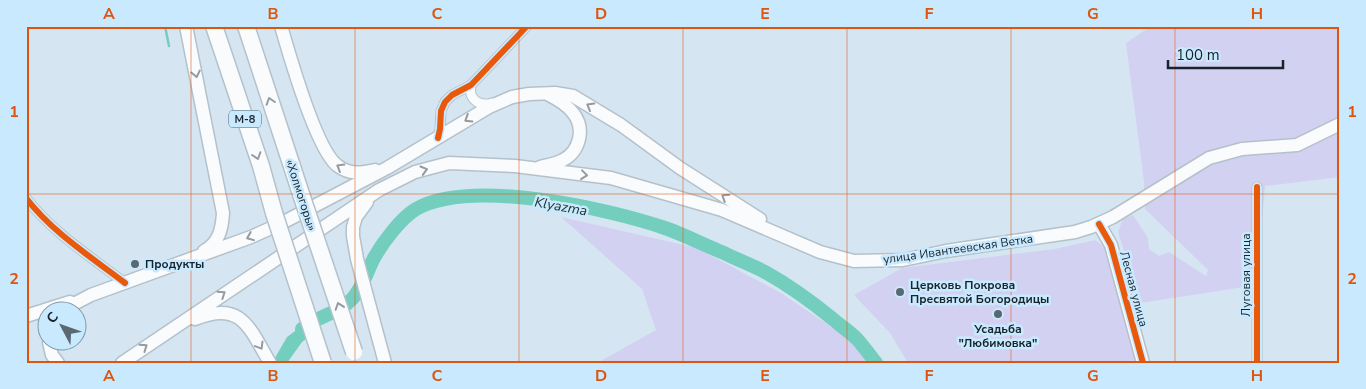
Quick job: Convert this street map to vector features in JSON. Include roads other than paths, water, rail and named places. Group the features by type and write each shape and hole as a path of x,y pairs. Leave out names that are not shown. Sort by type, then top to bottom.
{"highway":[{"name":"М-8","path":"214,26 261,166 274,213 323,363"},
{"name":"«Холмогоры»","path":"246,26 356,357"}],"main road":[{"path":"186,26 224,213 218,239 210,248 189,260"},
{"path":"281,26 297,77 327,155 338,166 353,173 387,168"},
{"path":"26,316 124,284 251,237 280,224 387,168 489,107 512,97 530,94 562,93 573,96 594,108 744,210 796,241"},
{"path":"536,169 562,160 570,155 578,142 581,129 580,123 567,105 546,94"},
{"name":"улица Ивантеевская Ветка","path":"379,190 415,172 449,163 515,166 611,178 722,210 820,252 846,260 868,262 893,260 1075,232 1099,224 1120,213 1209,158 1242,149 1297,145 1340,124"},
{"path":"379,190 362,206 356,217 353,236 357,259 384,363"},
{"path":"122,363 379,190"},
{"name":"Лесная улица","path":"1099,224 1111,245 1143,363"},
{"path":"78,302 91,295"},
{"path":"167,331 210,313 228,313 236,316 250,330 270,363"},
{"path":"51,352 58,363"}],"street":[{"path":"438,138 443,107 452,95 471,85 527,26"},
{"path":"471,85 472,98 481,104 486,105 512,97"},
{"name":"Луговая улица","path":"1257,187 1257,363"},
{"path":"26,198 63,234 124,284"}],"waterway":[{"path":"165,26 169,46"},
{"name":"Klyazma","path":"302,329 315,320 341,308 353,298 382,245 398,224 416,209 440,200 470,196 503,196 539,199 609,212 665,228 724,253 765,272 809,301 854,336 876,363"}],"place":[{"name":"Продукты","path":"135,264"},
{"name":"Церковь Покрова Пресвятой Богородицы","path":"900,292"},
{"name":"Усадьба \"Любимовка\"","path":"998,314"}]}
